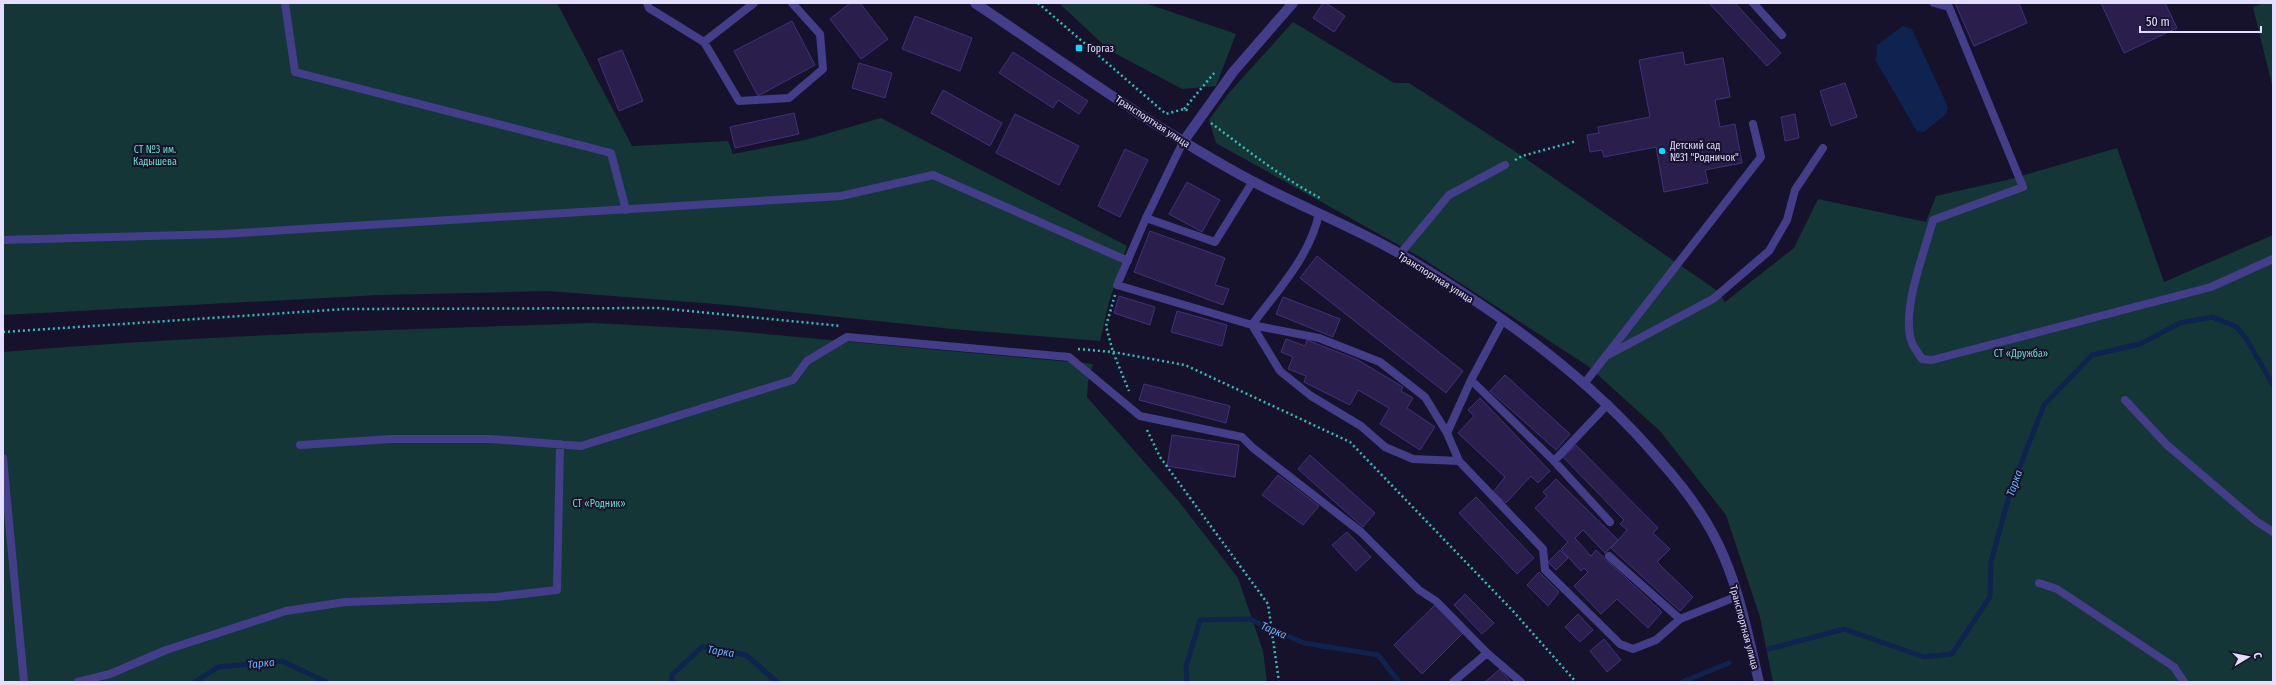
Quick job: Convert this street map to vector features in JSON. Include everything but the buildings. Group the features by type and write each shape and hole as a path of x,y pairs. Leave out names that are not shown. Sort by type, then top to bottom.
{"street":[{"name":"Транспортная улица","path":"975,3 1183,142 1253,181 1400,254 1503,320 1546,351 1608,404 1648,446 1685,490 1724,555 1738,596 1759,682"},
{"path":"1183,142 1233,72 1293,3"}],"lane":[{"path":"285,3 295,72 611,153 626,210"},
{"path":"647,3 649,8 704,42 739,101 789,98 823,69 820,34 792,3"},
{"path":"704,42 753,3"},
{"path":"1753,3 1782,35"},
{"path":"1934,3 1949,7 2023,187 1933,220 1911,294 1909,320 1912,342 1922,358 1932,360 2211,287 2273,259"},
{"path":"1584,384 1761,157 1753,124"},
{"path":"1183,142 1146,218 1117,285 1252,325 1319,338 1380,362 1425,397 1447,433 1459,460 1543,549 1545,570 1620,644 1633,649 1656,640 1680,619 1738,596"},
{"path":"1606,356 1713,299 1769,251 1787,220 1795,190 1822,148"},
{"path":"1400,254 1449,195 1505,165"},
{"path":"3,240 222,234 841,196 932,175 1128,261"},
{"path":"1146,218 1215,242 1253,181"},
{"path":"1252,325 1301,256 1315,231 1318,213"},
{"path":"1447,433 1471,380 1503,320"},
{"path":"1252,325 1280,371 1311,396 1361,426 1384,448 1413,459 1459,460"},
{"path":"300,445 391,439 491,439 581,446 793,380 806,361 846,337 1069,357 1140,416 1242,437 1252,448 1361,532 1419,590 1436,601 1487,653 1521,682"},
{"path":"1471,380 1554,461 1610,522"},
{"path":"2124,400 2167,445 2256,521 2273,532"},
{"path":"1554,461 1608,404"},
{"path":"78,682 110,674 166,650 286,611 345,602 496,597 557,590 560,444"},
{"path":"3,458 24,682"},
{"path":"1609,556 1680,619"},
{"path":"2039,583 2058,589 2174,667 2184,682"},
{"path":"1453,682 1487,653"}],"path":[{"path":"1038,3 1166,114 1184,109 1202,116 1267,166 1300,188 1328,201"},
{"path":"1505,165 1522,156 1578,141"},
{"path":"1117,285 1106,326 1113,352 1140,416 1160,457 1268,604 1279,682"},
{"path":"3,332 345,309 658,308 848,327"},
{"path":"1076,349 1113,352 1185,365 1350,442 1512,610 1576,682"}],"green space":[{"name":"СТ №3 им. Кадышева","path":"3,3 557,3 632,146 728,141 733,154 805,140 881,118 1127,246 1109,302 1100,341 952,329 728,305 549,291 380,295 3,315"},
{"path":"1059,3 1145,3 1236,34 1216,86 1182,89 1109,50"},
{"path":"2264,3 2273,3 2273,89 2253,7"},
{"name":"СТ «Дружба»","path":"1293,22 1394,83 1409,83 1522,156 1719,292 1725,302 1794,248 1818,199 1926,222 1936,196 2011,179 2117,148 2164,282 2273,235 2273,682 1773,682 1760,617 1726,515 1660,431 1588,366 1420,257 1216,143 1209,120 1228,94"},
{"name":"СТ «Родник»","path":"593,323 722,330 1093,364 1088,382 1087,397 1180,503 1238,578 1263,651 1267,682 3,682 3,352 224,337"}],"water":[{"path":"1903,26 1912,29 1948,107 1946,114 1924,132 1917,131 1876,61 1877,45"}],"waterway":[{"name":"Тарка","path":"1769,649 1844,629 1924,657 1952,654 1990,597 1991,562 2011,489 2044,405 2092,355 2140,344 2180,323 2212,317 2237,327 2247,340 2273,385"},
{"name":"Тарка","path":"1187,682 1186,667 1200,620 1249,619 1304,643 1378,655 1399,682"},
{"name":"Тарка","path":"672,682 672,675 702,647 746,655 777,682"},
{"name":"Тарка","path":"195,682 218,667 282,661 326,682"},
{"name":"Тарка","path":"1682,682 1729,663"}],"place":[{"name":"Горгаз","path":"1079,48"},
{"name":"Детский сад №31 \"Родничок\"","path":"1662,151"}]}
